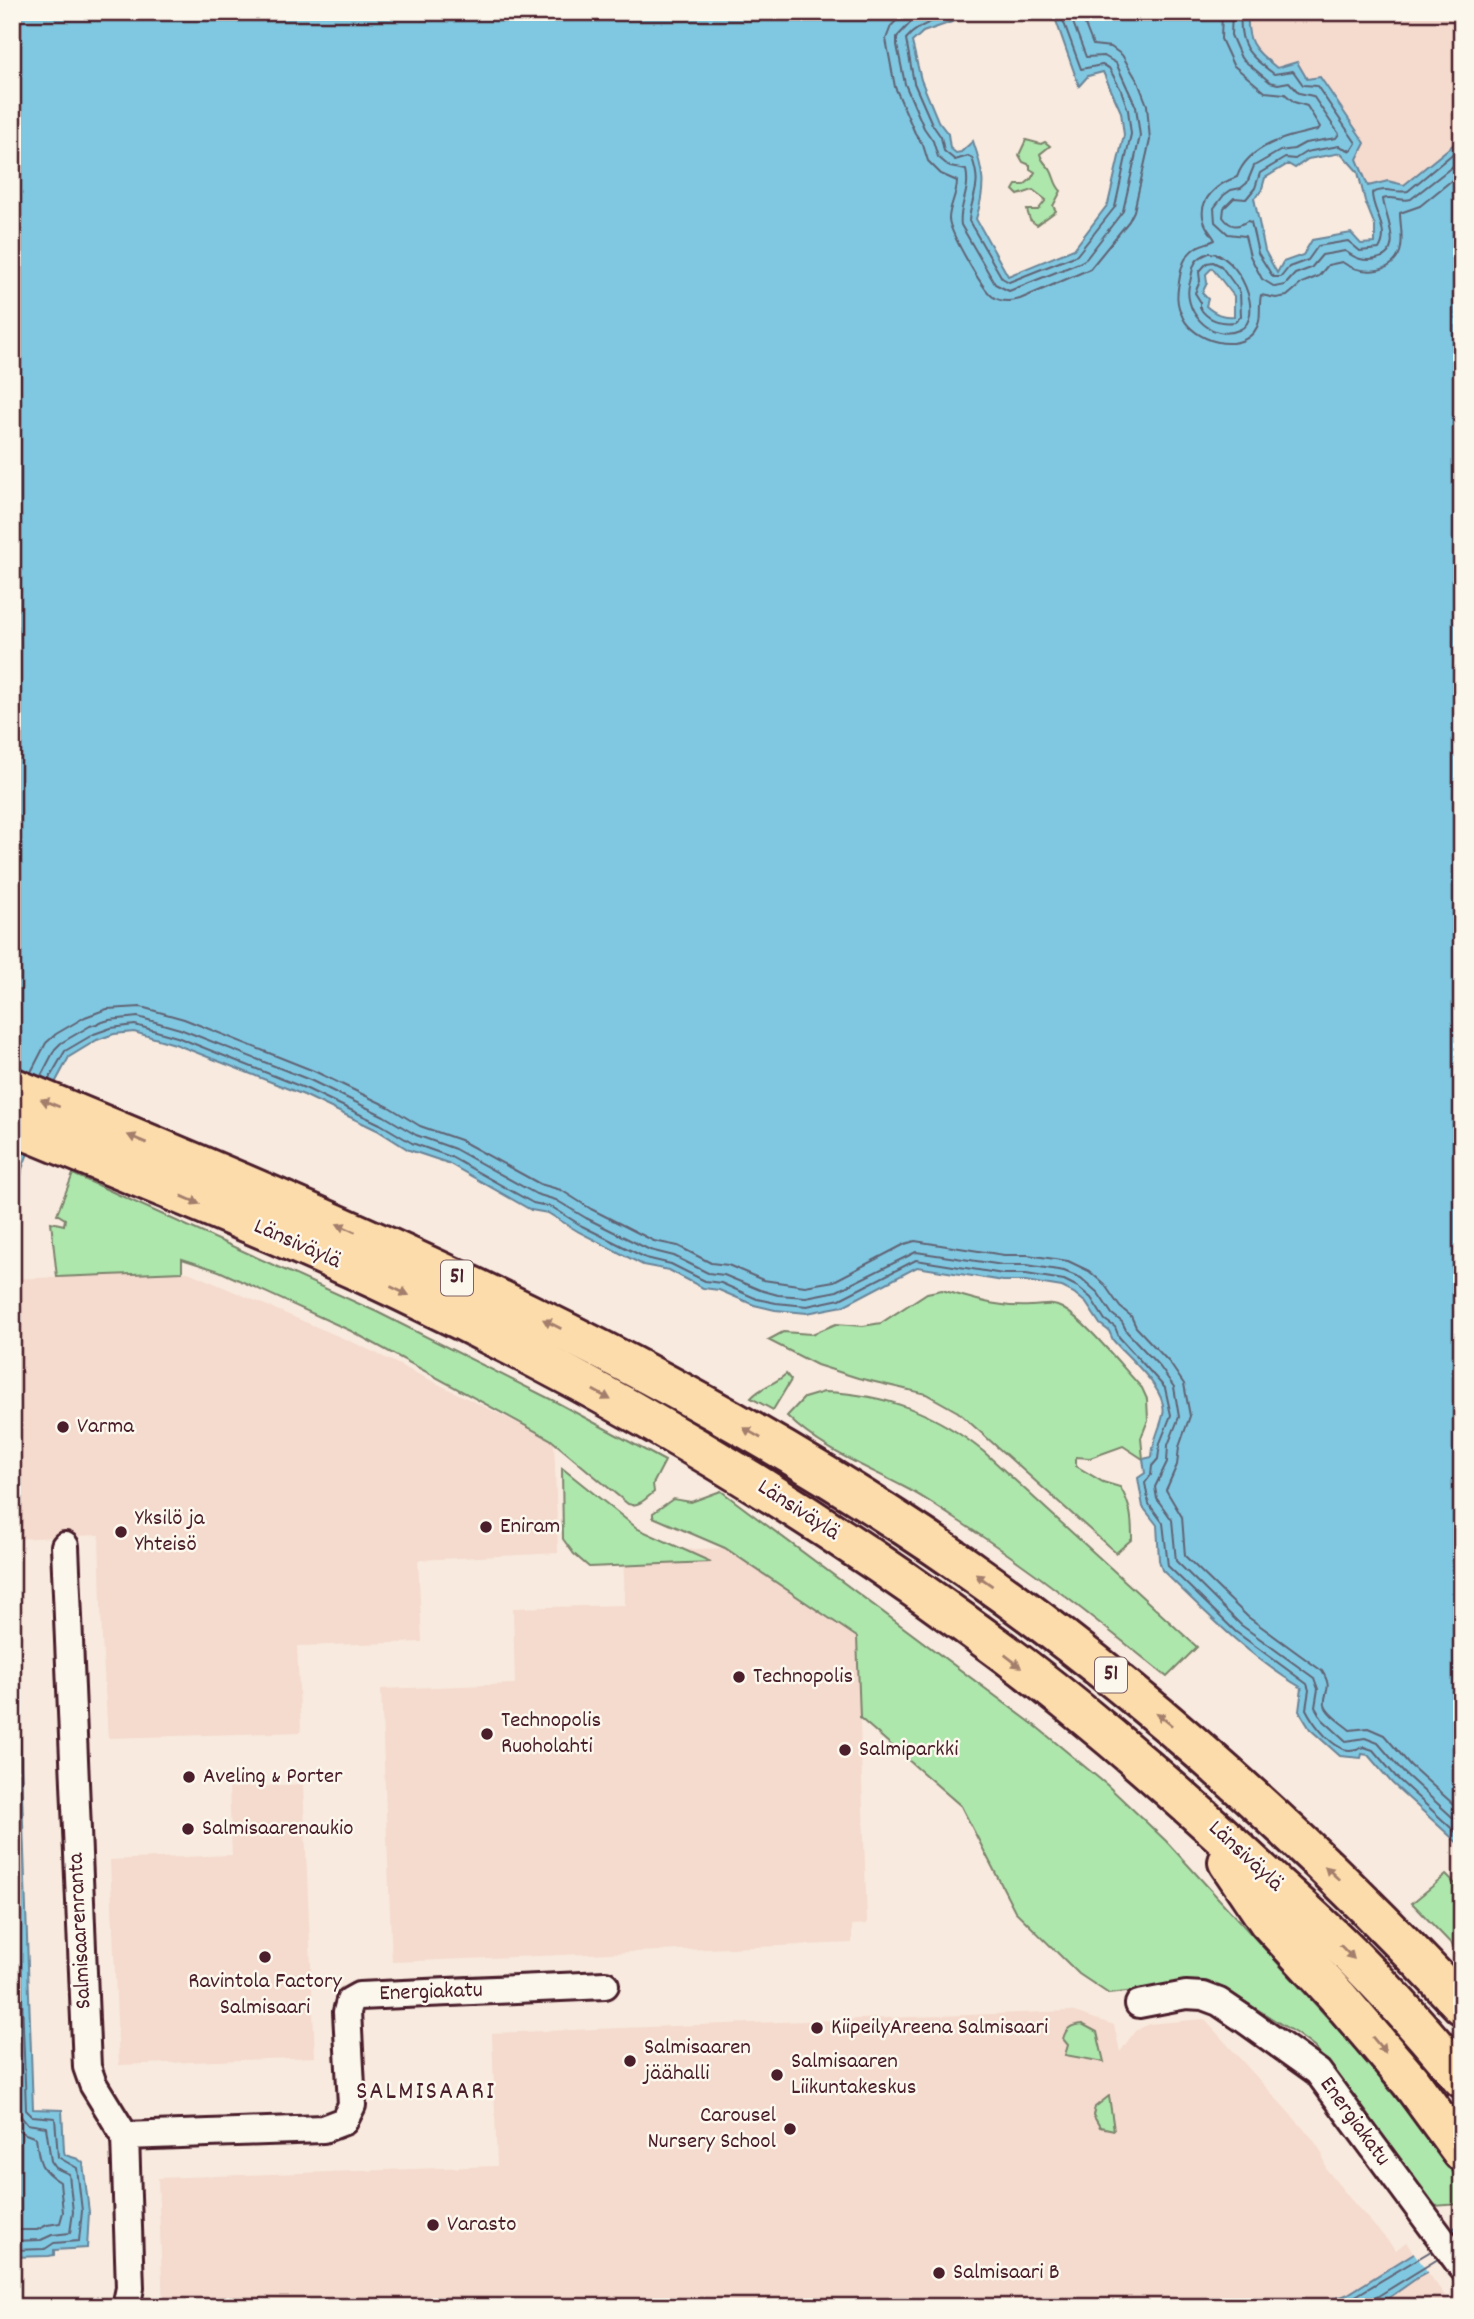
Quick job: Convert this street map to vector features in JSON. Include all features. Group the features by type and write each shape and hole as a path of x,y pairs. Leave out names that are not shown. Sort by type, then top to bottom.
{"highway":[{"name":"Länsiväylä","path":"12,1087 81,1134 536,1358 657,1425 779,1497 978,1633 1087,1718 1189,1806 1349,1953 1462,2078"},
{"name":"Länsiväylä","path":"12,1125 81,1134 417,1259 551,1323 681,1391 901,1523 1002,1593 1112,1676 1220,1768 1381,1919 1462,2005"},
{"path":"1189,1806 1268,1922 1337,1996 1402,2072 1462,2152"},
{"path":"1381,1919 1462,1992"}],"street":[{"name":"Salmisaarenranta","path":"65,1546 87,2067 93,2084 125,2136 130,2288 127,2307"},
{"name":"Energiakatu","path":"125,2136 323,2129 344,2121 352,2105 347,2012 350,2001 359,1996 604,1985"},
{"name":"Energiakatu","path":"1139,2004 1186,1995 1203,1996 1244,2019 1318,2072 1462,2267"}],"shaded area":[{"path":"1248,12 1462,12 1462,133 1454,144 1404,185 1388,181 1368,186 1357,159 1365,143 1320,77 1307,80 1277,68 1253,48 1247,32"},
{"path":"188,1272 361,1346 554,1441 558,1553 418,1560 422,1642 297,1646 301,1732 108,1738 99,1535 12,1539 12,1279"},
{"path":"725,1548 857,1637 867,1924 852,1925 852,1943 392,1962 381,1689 515,1684 513,1608 625,1605 623,1552"},
{"path":"303,1784 315,2057 119,2065 110,1860 232,1855 229,1788"},
{"path":"1071,2011 1114,2025 1120,2052 1135,2031 1149,2024 1204,2019 1312,2138 1322,2153 1326,2169 1352,2201 1396,2250 1406,2242 1453,2307 163,2307 158,2178 497,2166 492,2033"}],"green space":[{"path":"1026,140 1041,144 1045,142 1050,146 1040,154 1061,191 1053,206 1056,211 1037,225 1030,220 1027,210 1038,210 1046,200 1033,190 1018,195 1013,190 1016,185 1024,185 1035,172 1019,155"},
{"path":"73,1174 377,1312 556,1402 665,1461 653,1484 654,1492 639,1503 628,1504 550,1439 351,1331 219,1271 182,1259 182,1272 57,1277 51,1222 64,1225 65,1219 57,1214"},
{"path":"942,1290 997,1304 1058,1306 1072,1314 1093,1333 1142,1388 1147,1399 1148,1420 1141,1438 1143,1459 1123,1446 1090,1458 1076,1457 1076,1466 1103,1482 1120,1487 1127,1500 1132,1539 1116,1553 958,1412 926,1394 817,1365 768,1340 783,1332 812,1334 836,1324 863,1326 881,1323 927,1293"},
{"path":"786,1374 791,1380 773,1410 751,1398 759,1391"},
{"path":"824,1392 868,1397 909,1408 929,1416 966,1438 1197,1647 1167,1677 1063,1595 982,1536 917,1494 813,1438 787,1416 804,1398"},
{"path":"562,1468 638,1529 711,1562 589,1567 574,1554 563,1539"},
{"path":"721,1491 1038,1728 1107,1785 1166,1841 1348,2040 1423,2130 1462,2185 1462,2210 1459,2204 1434,2206 1314,2047 1221,1987 1202,1983 1109,1994 1079,1974 1015,1911 961,1806 860,1718 857,1637 725,1548 653,1517 653,1513 673,1499 691,1502"},
{"path":"1446,1875 1462,1891 1462,1955 1412,1903"},
{"path":"1082,2024 1097,2032 1104,2062 1065,2055 1068,2045 1063,2039 1067,2030"},
{"path":"1109,2096 1114,2130 1100,2127 1093,2115 1095,2107"}],"water":[{"path":"12,12 955,12 952,22 923,32 912,42 921,80 938,121 948,134 950,148 956,153 961,152 973,141 982,180 976,219 1008,276 1074,249 1108,204 1124,135 1121,112 1103,72 1088,76 1079,86 1053,12 1248,12 1250,39 1262,56 1277,68 1297,62 1307,79 1320,77 1365,143 1357,159 1368,186 1388,181 1404,185 1454,144 1462,133 1462,1847 1392,1783 1368,1755 1362,1754 1361,1758 1340,1756 1310,1729 1299,1711 1302,1688 1246,1648 1162,1570 1157,1525 1143,1507 1138,1478 1145,1473 1143,1459 1152,1457 1163,1415 1160,1395 1146,1375 1113,1340 1109,1331 1100,1324 1086,1303 1062,1287 1025,1281 1003,1281 917,1267 843,1306 807,1313 754,1305 719,1290 703,1288 669,1270 643,1265 548,1213 531,1210 448,1163 409,1150 377,1130 304,1095 175,1044 134,1032 114,1034 97,1040 69,1057 54,1085 22,1169 12,1244","holes":["1341,153 1358,172 1375,226 1375,243 1361,244 1351,233 1312,240 1303,255 1283,262 1277,273 1265,251 1254,198 1261,192 1265,178 1288,164 1295,168 1308,159","1212,268 1234,296 1234,316 1219,314 1206,306 1208,299 1202,293 1207,283 1206,274"]},
{"path":"12,1708 19,1708 33,2109 62,2110 65,2155 83,2163 89,2212 87,2248 54,2250 54,2255 49,2256 12,2257"},
{"path":"1462,2223 1462,2253 1420,2276 1383,2302 1370,2307 1305,2307 1348,2294"}],"pier":[{"path":"1450,2227 1462,2244 1462,2257 1430,2275 1412,2250"}],"place":[{"name":"Varma","path":"63,1427"},
{"name":"Eniram","path":"486,1527"},
{"name":"Yksilö ja Yhteisö","path":"121,1532"},
{"name":"Technopolis","path":"739,1677"},
{"name":"Technopolis Ruoholahti","path":"487,1734"},
{"name":"Salmiparkki","path":"845,1750"},
{"name":"Aveling & Porter","path":"189,1777"},
{"name":"Salmisaarenaukio","path":"188,1829"},
{"name":"Ravintola Factory Salmisaari","path":"265,1957"},
{"name":"KiipeilyAreena Salmisaari","path":"817,2028"},
{"name":"Salmisaaren jäähalli","path":"630,2061"},
{"name":"Salmisaaren Liikuntakeskus","path":"777,2075"},
{"name":"Carousel Nursery School","path":"790,2129"},
{"name":"Varasto","path":"433,2225"},
{"name":"Salmisaari B","path":"939,2273"}],"district":[{"name":"SALMISAARI","path":"426,2092"}]}
